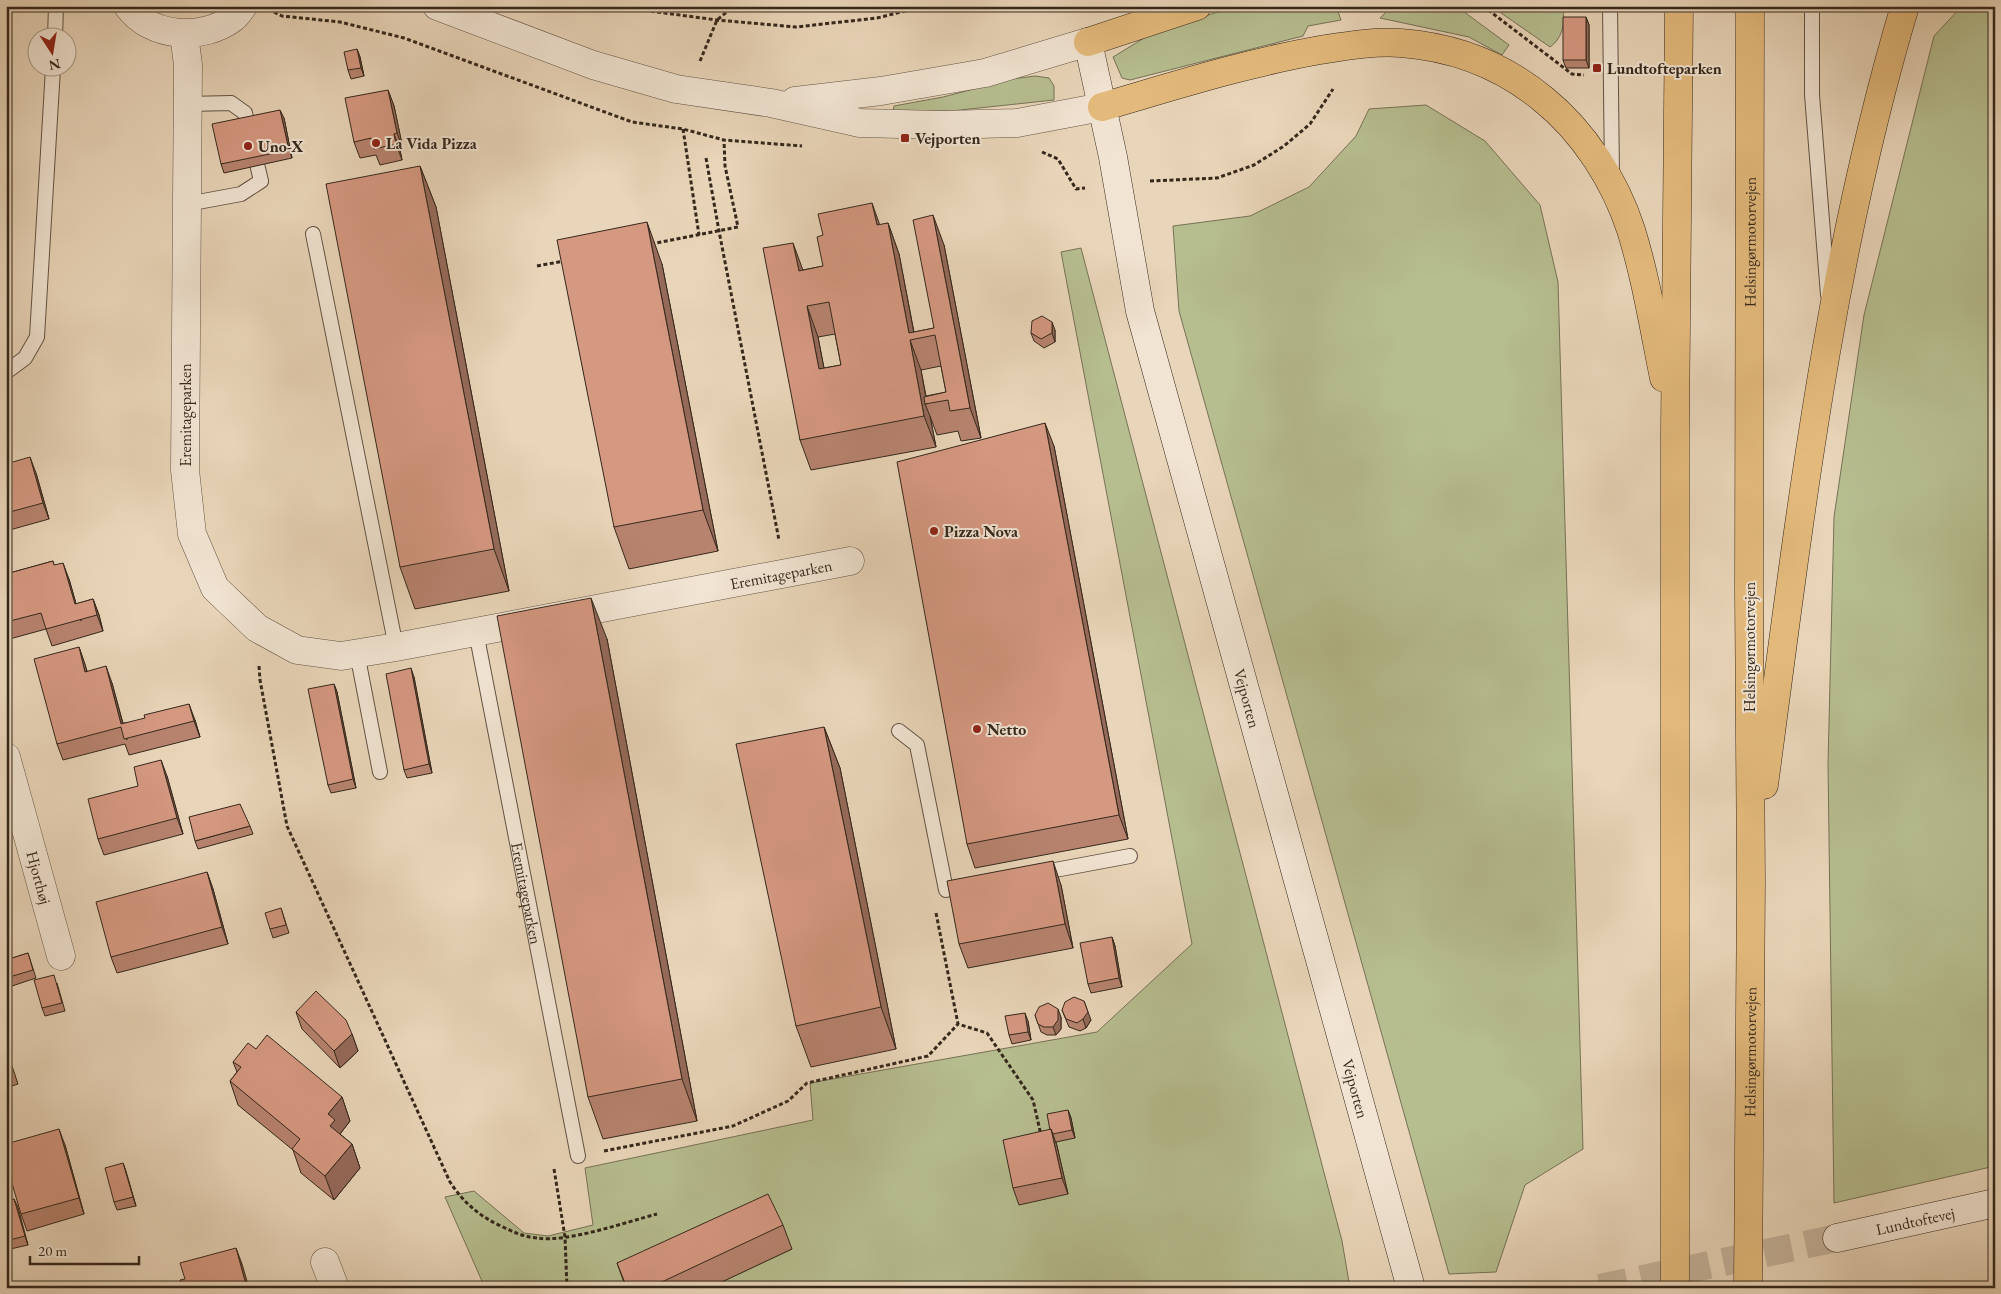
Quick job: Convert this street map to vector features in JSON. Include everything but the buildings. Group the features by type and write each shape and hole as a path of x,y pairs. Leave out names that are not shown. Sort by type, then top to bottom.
{"highway":[{"path":"1088,42 1197,6"},
{"path":"1675,1288 1675,431 1679,6"},
{"name":"Helsingørmotorvejen","path":"1748,1288 1751,883 1749,591 1750,6"},
{"path":"1751,883 1800,518 1830,325 1870,131 1906,6"},
{"path":"1102,107 1280,57 1367,44 1400,42 1434,47 1475,59 1498,69 1527,86 1554,108 1578,132 1612,186 1631,230 1675,431"}],"street":[{"path":"128,6 146,23 165,31 184,34 210,30 233,18 244,6"},
{"path":"437,6 594,65 676,89 771,103 860,123 941,125 1017,123 1102,107"},
{"name":"Eremitageparken","path":"184,34 188,64 185,470 192,534 215,588 257,628 297,650 341,656 850,561"},
{"path":"771,103 881,91 985,73 1088,42"},
{"name":"Vejporten","path":"1088,42 1118,183 1140,311 1411,1288"},
{"name":"Hjorthøj","path":"6,757 12,801 61,956"},
{"name":"Lundtoftevej","path":"1836,1238 1995,1203"},
{"path":"325,1262 335,1288"}],"lane":[{"path":"55,28 56,6"},
{"path":"1610,6 1612,186"},
{"path":"1812,6 1812,95 1830,325"},
{"path":"6,372 25,358 37,337 52,78"},
{"path":"187,204 241,194 261,181 245,113 230,103 188,104"},
{"path":"313,234 396,647"},
{"name":"Eremitageparken","path":"476,632 578,1156"},
{"path":"357,653 380,772"},
{"path":"899,730 917,745 946,890 975,885"},
{"path":"1023,876 1130,856"}],"path":[{"path":"612,6 717,20 796,27 877,18 926,6"},
{"path":"700,62 717,20 734,6"},
{"path":"1482,6 1572,74 1589,76"},
{"path":"1118,183 1217,178 1254,165 1284,146 1310,124 1333,89"},
{"path":"684,129 699,235"},
{"path":"642,246 738,227 725,166 724,140"},
{"path":"706,158 785,573"},
{"path":"537,266 566,260"},
{"path":"257,628 260,680 287,826 450,1182 462,1200 488,1220 516,1234 538,1239 565,1237 657,1214"},
{"path":"946,890 935,910 958,1024"},
{"path":"567,1288 565,1237 552,1160 733,1126 788,1101 807,1083 928,1056 958,1024"},
{"path":"958,1024 987,1033 1033,1100 1042,1142"}],"green space":[{"path":"1237,6 1336,6 1341,20 1308,26 1303,36 1130,80 1122,78 1113,57 1154,32"},
{"path":"1392,6 1456,6 1509,45 1502,55 1469,37 1380,18"},
{"path":"1491,6 1562,6 1564,17 1561,34 1550,47"},
{"path":"1962,6 1995,6 1995,1166 1834,1203 1828,764 1834,517 1864,315 1934,36"},
{"path":"1035,76 1049,78 1054,86 1054,100 951,111 893,112 894,106 943,97 1012,79"},
{"path":"1426,105 1485,141 1540,205 1558,282 1583,1149 1525,1185 1496,1272 1449,1274 1179,311 1173,226 1250,216 1309,187 1356,136 1369,109"},
{"path":"1081,248 1342,1241 1350,1288 709,1288 792,1249 626,1288 485,1288 445,1197 474,1191 524,1233 548,1236 593,1225 585,1168 813,1120 810,1083 1097,1032 1192,944 1061,252"}],"tunnel":[{"path":"1600,1288 1837,1238"}],"place":[{"name":"Lundtofteparken","path":"1597,68"},
{"name":"Vejporten","path":"905,138"},
{"name":"La Vida Pizza","path":"376,143"},
{"name":"Uno-X","path":"248,146"},
{"name":"Pizza Nova","path":"934,531"},
{"name":"Netto","path":"977,729"}]}
